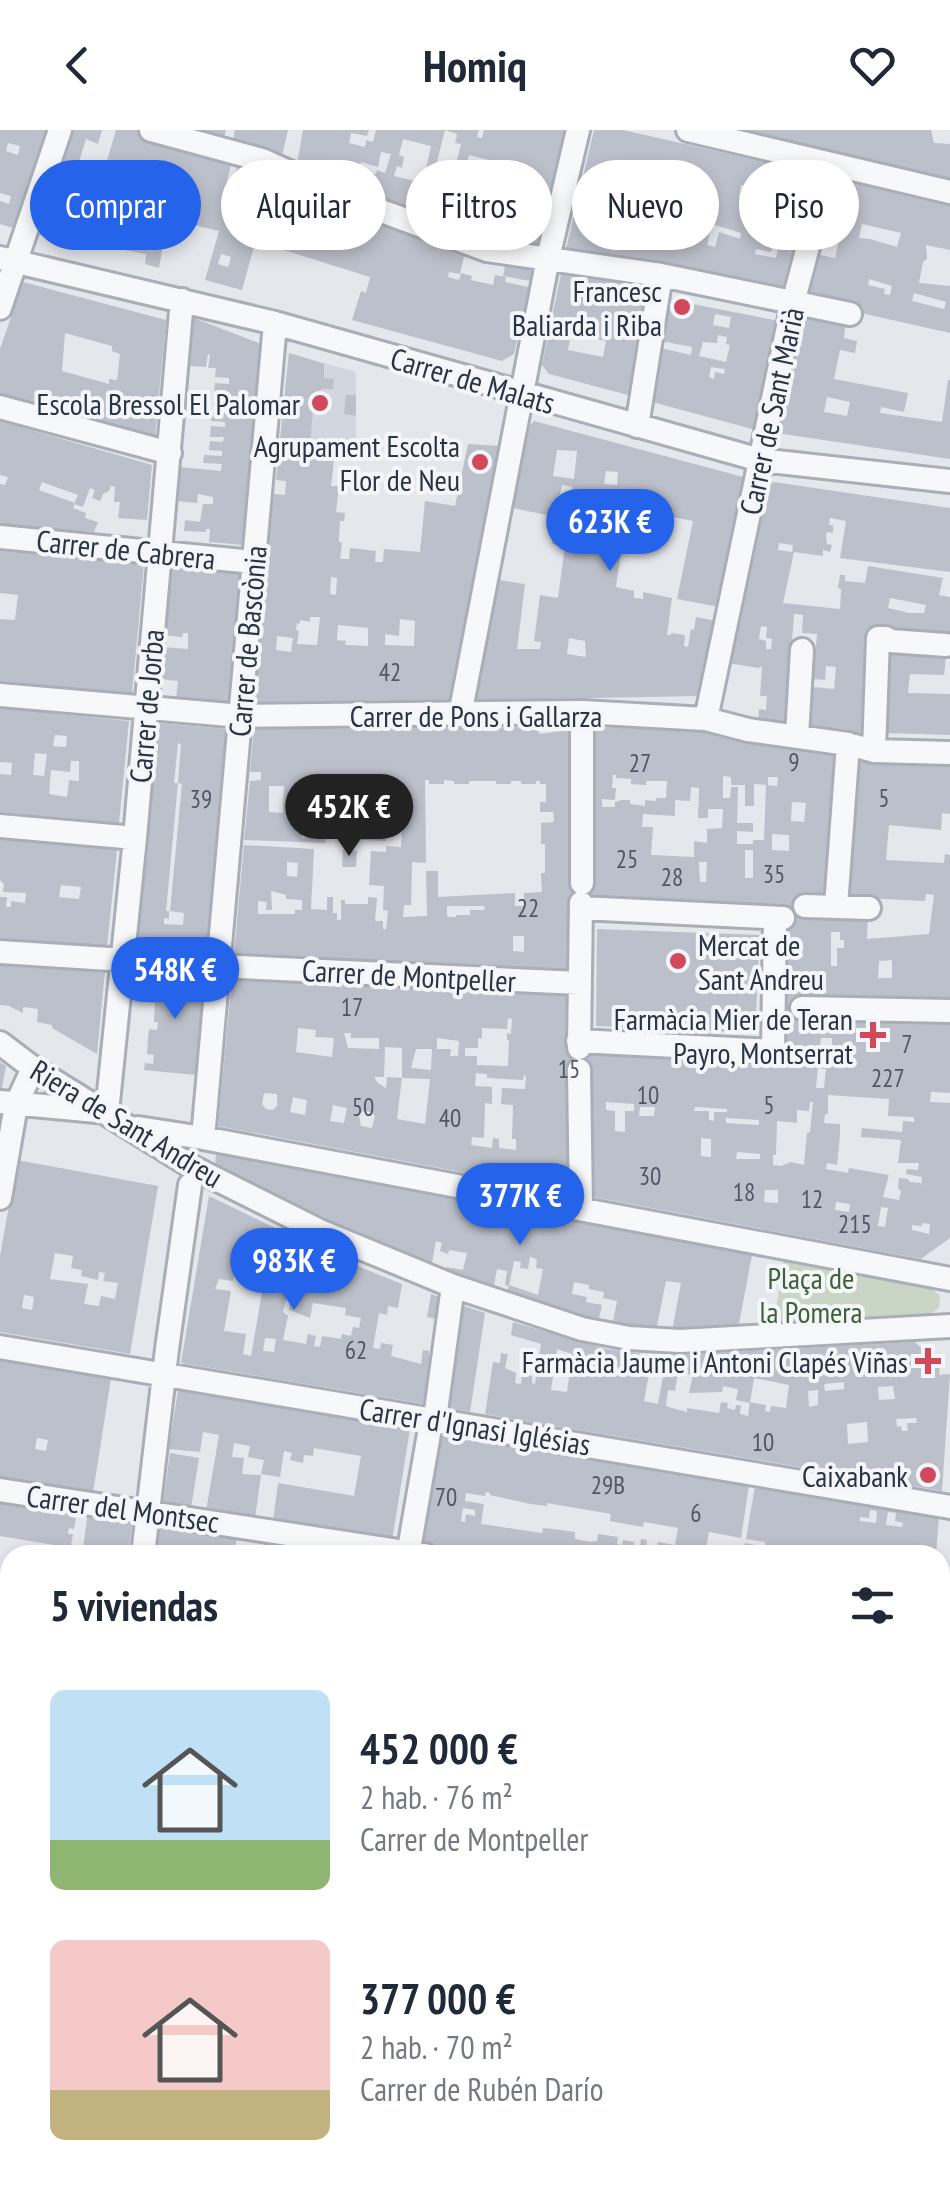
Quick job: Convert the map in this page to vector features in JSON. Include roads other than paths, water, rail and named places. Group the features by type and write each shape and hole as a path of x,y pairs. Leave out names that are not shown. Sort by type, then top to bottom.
{"street":[{"path":"0,308 8,260 60,130"},
{"path":"151,130 262,160 357,202 486,250 661,274 850,314"},
{"path":"460,715 548,258 578,130"},
{"path":"688,130 813,160"},
{"path":"859,171 950,192"},
{"name":"Carrer de Sant Marià","path":"706,719 807,250"},
{"name":"Carrer de Malats","path":"8,260 275,323 760,460 950,481"},
{"path":"637,426 661,274"},
{"name":"Carrer de Jorba","path":"107,1112 182,300"},
{"name":"Carrer de Bascònia","path":"204,1138 275,323"},
{"path":"0,407 170,453"},
{"name":"Carrer de Cabrera","path":"0,537 253,562"},
{"path":"874,750 878,638 946,646"},
{"path":"797,736 802,650"},
{"name":"Carrer de Pons i Gallarza","path":"0,695 241,716 582,712 706,719 748,730 874,750 950,753"},
{"path":"581,1209 578,1053 582,712"},
{"path":"836,906 848,744"},
{"path":"0,826 135,838"},
{"path":"578,1053 773,1051 785,1007 779,919 581,898"},
{"path":"805,906 869,908"},
{"name":"Carrer de Montpeller","path":"0,952 579,983"},
{"path":"785,1007 950,1011"},
{"name":"Riera de Sant Andreu","path":"0,1044 201,1172 322,1232 453,1286 582,1329 629,1338 680,1341 950,1326"},
{"path":"0,1198 8,1104 34,1068"},
{"path":"8,1104 107,1112"},
{"path":"130,1127 950,1279"},
{"path":"144,1545 190,1185"},
{"path":"415,1545 453,1286"},
{"name":"Carrer d'Ignasi Iglésias","path":"0,1347 950,1507"},
{"name":"Carrer del Montsec","path":"0,1490 358,1545"}],"place":[{"name":"Francesc Baliarda i Riba","path":"682,307"},
{"name":"Escola Bressol El Palomar","path":"320,403"},
{"name":"Agrupament Escolta Flor de Neu","path":"480,462"},
{"name":"Mercat de Sant Andreu","path":"678,961"},
{"name":"Farmàcia Mier de Teran Payro, Montserrat","path":"873,1035"},
{"name":"Farmàcia Jaume i Antoni Clapés Viñas","path":"928,1361"},
{"name":"Caixabank","path":"928,1475"}],"park label":[{"name":"Plaça de la Pomera","path":"811,1294"}]}
